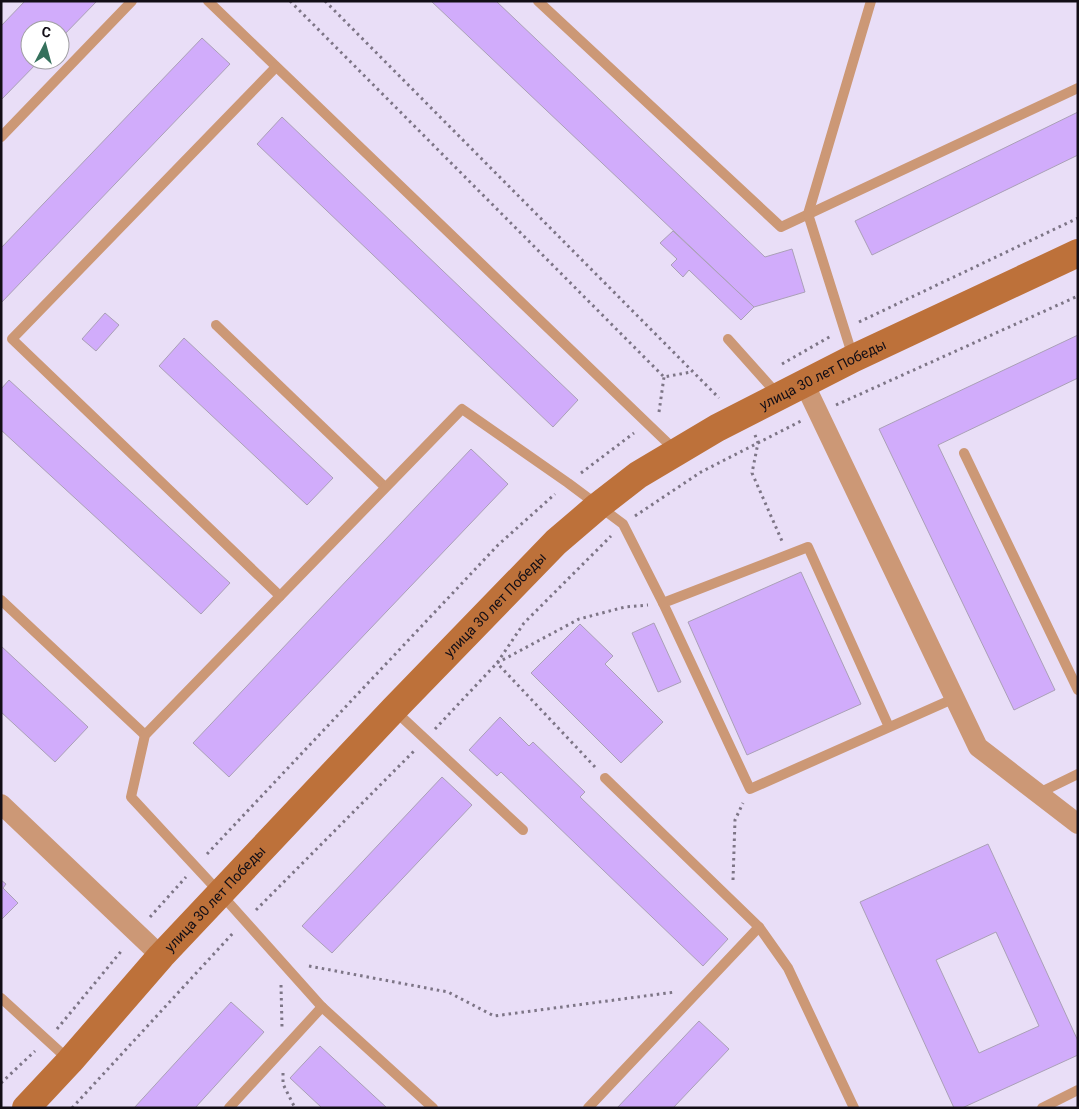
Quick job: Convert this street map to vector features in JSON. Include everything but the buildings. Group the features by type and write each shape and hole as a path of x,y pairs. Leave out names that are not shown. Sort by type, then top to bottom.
{"main road":[{"name":"улица 30 лет Победы","path":"26,1108 70,1061 161,956 394,709 556,542 598,506 638,475 717,428 770,386 804,383 1078,253"}],"street":[{"path":"804,383 978,748 1078,824"},
{"path":"1,804 161,956"}],"lane":[{"path":"1,137 132,1"},
{"path":"208,1 677,452"},
{"path":"538,1 781,227 1078,88"},
{"path":"854,358 808,214 871,1"},
{"path":"276,67 12,339 280,596"},
{"path":"216,325 385,487"},
{"path":"728,340 770,386"},
{"path":"433,1108 322,1007 131,797 145,736 462,409 623,524 663,603 750,789 954,698"},
{"path":"964,454 1078,690"},
{"path":"663,603 808,547 889,728"},
{"path":"1,600 145,736"},
{"path":"394,709 523,830"},
{"path":"1039,793 1078,774"},
{"path":"605,778 759,927 788,968 854,1108"},
{"path":"588,1108 759,927"},
{"path":"3,1004 70,1061"},
{"path":"229,1108 322,1007"},
{"path":"1042,1108 1078,1090"}],"path":[{"path":"290,1 664,377"},
{"path":"325,1 718,399 726,396"},
{"path":"770,386 844,328 1078,218"},
{"path":"72,1108 245,921 426,738 497,663 524,624 623,524 701,472 818,412 1078,296"},
{"path":"664,377 692,372"},
{"path":"1,1083 47,1040 137,932 195,867 498,545 568,483 659,414 664,377"},
{"path":"751,427 758,443 752,473 788,556"},
{"path":"497,663 579,619 625,607 663,603"},
{"path":"497,663 605,778"},
{"path":"733,901 735,820 750,789"},
{"path":"295,1108 283,1084 281,960 360,977 448,992 494,1016 700,989"}]}
